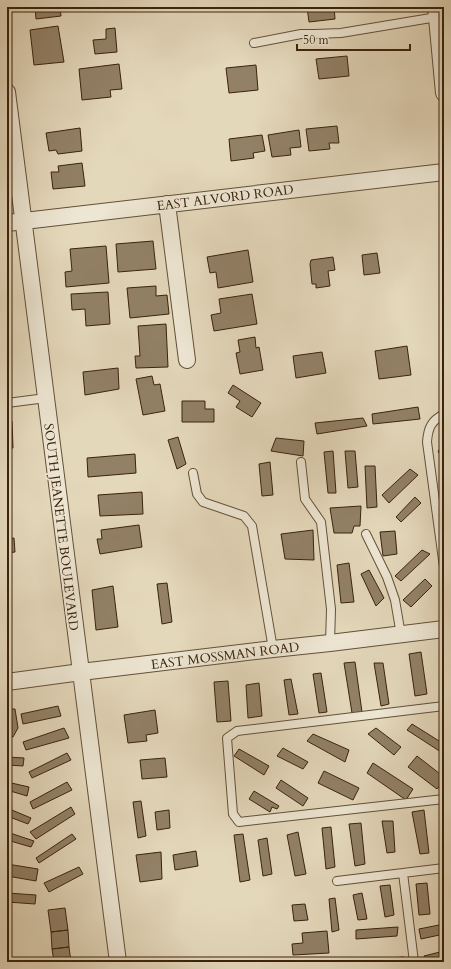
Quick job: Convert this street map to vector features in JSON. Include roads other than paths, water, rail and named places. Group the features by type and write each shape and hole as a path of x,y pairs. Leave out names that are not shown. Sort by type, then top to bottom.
{"street":[{"path":"439,13 444,93"},
{"name":"SOUTH JEANETTE BOULEVARD","path":"7,92 118,962"},
{"name":"EAST ALVORD ROAD","path":"7,223 444,172"},
{"path":"167,204 187,360"},
{"name":"EAST MOSSMAN ROAD","path":"7,682 273,649 444,630"}],"lane":[{"path":"254,43 301,34 340,33 439,13"},
{"path":"7,403 46,398"},
{"path":"444,414 438,417 433,423 428,432 427,442 444,567"},
{"path":"301,462 305,499 321,522 331,609 330,643"},
{"path":"193,473 197,494 203,502 244,516 252,526 273,649"},
{"path":"366,534 387,577 395,600 401,635"},
{"path":"444,706 237,732 227,738 233,814 239,822 444,799"},
{"path":"337,881 444,868"},
{"path":"403,873 414,962"}]}
